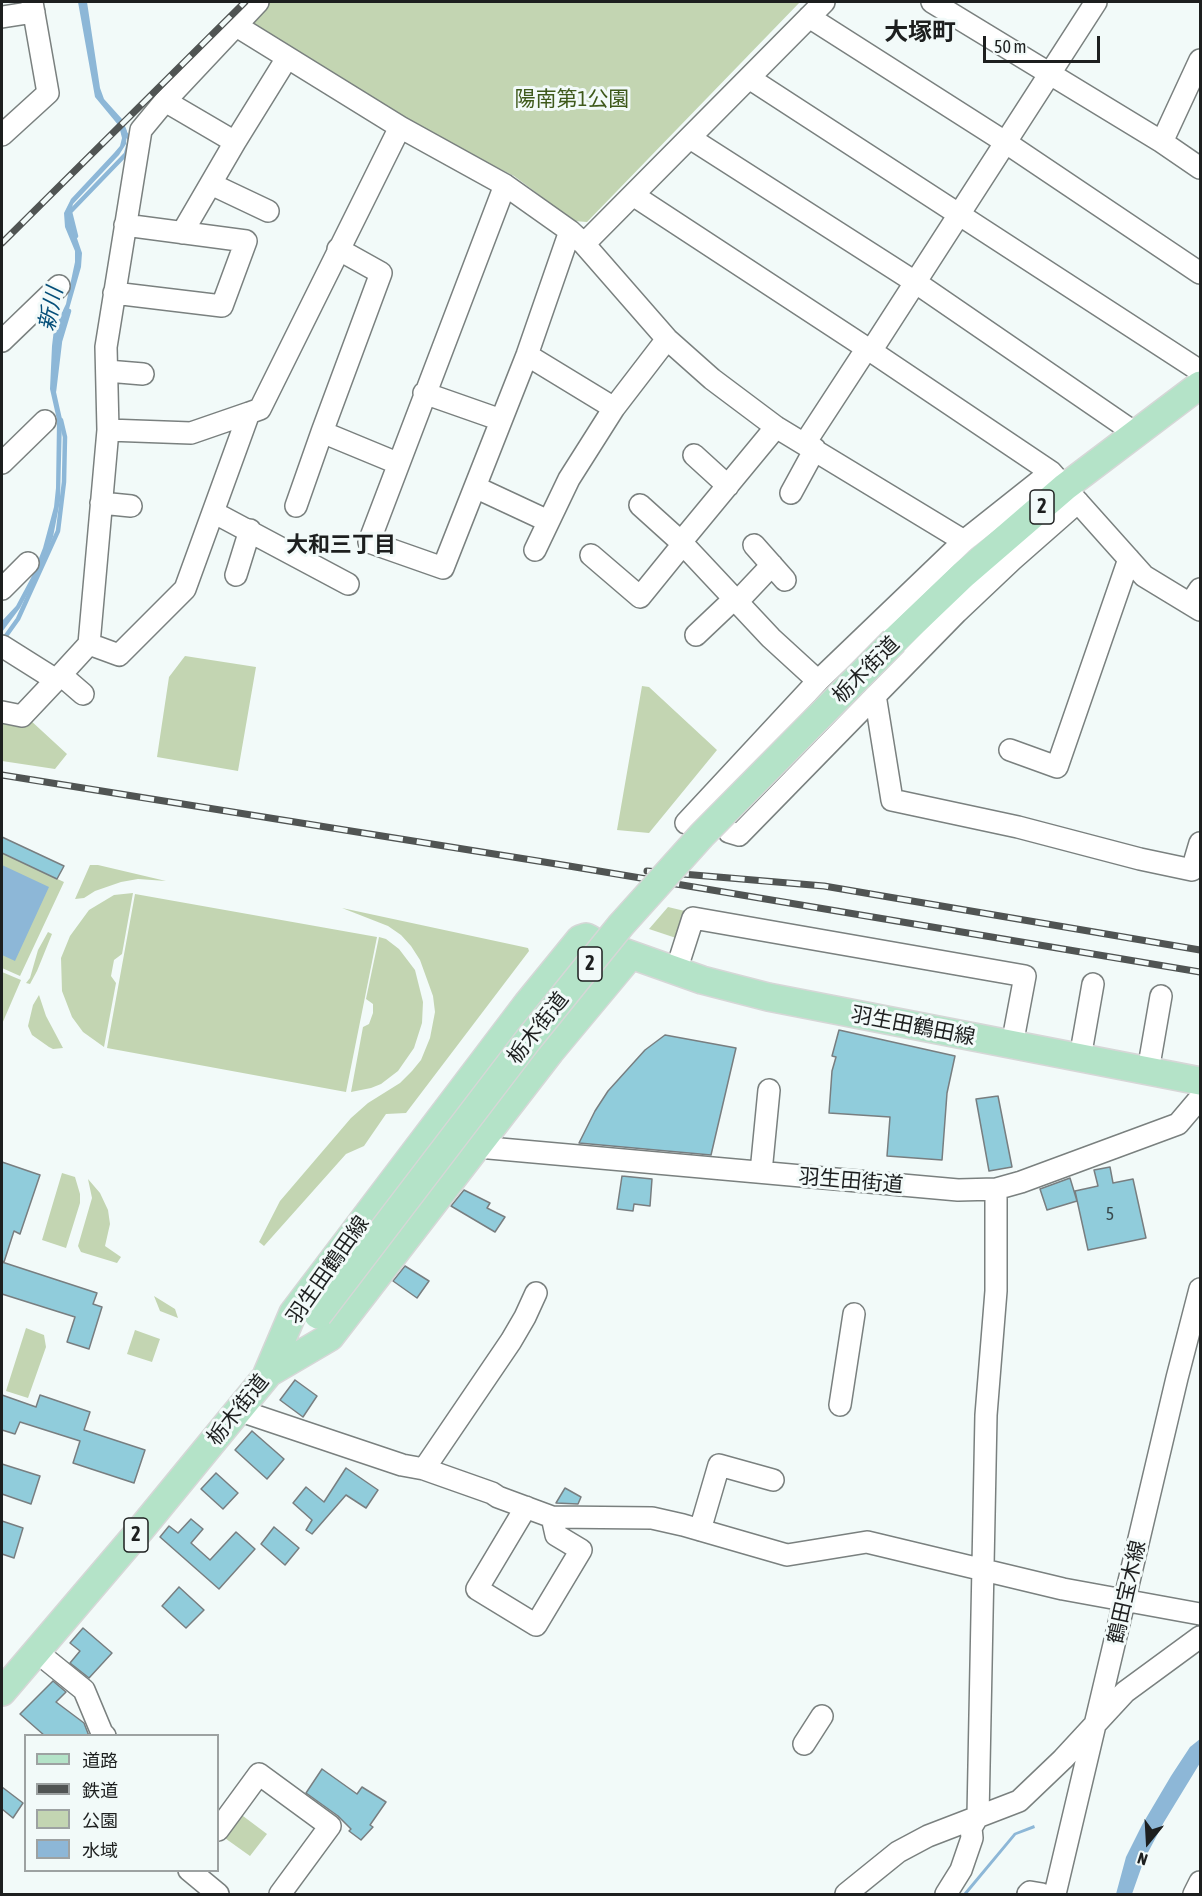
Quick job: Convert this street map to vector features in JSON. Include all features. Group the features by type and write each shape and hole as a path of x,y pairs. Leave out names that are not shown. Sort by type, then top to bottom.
{"main road":[{"name":"栃木街道","path":"2,1692 318,1315 528,1040 621,925 702,836 894,641 963,575 1065,487 1200,385"},
{"name":"羽生田鶴田線","path":"267,1374 293,1313 528,1004 580,939 586,937 590,939"},
{"name":"羽生田鶴田線","path":"267,1374 330,1337 626,954 768,997 1200,1081"}],"street":[{"path":"2,712 22,716 89,644 108,430 106,347 141,130 165,101 258,2"},
{"path":"505,185 369,542 443,568 527,355 577,237 633,195 824,2"},
{"path":"932,2 1200,168"},
{"path":"791,493 810,446 869,350 1095,2"},
{"path":"2,17 33,7 48,93 2,135"},
{"path":"809,17 1005,142 1200,273"},
{"path":"235,25 400,127 505,185 577,237 667,339 712,380 776,427 964,541"},
{"path":"183,233 235,141 287,58"},
{"path":"1161,142 1200,60"},
{"path":"749,78 1200,371"},
{"path":"165,101 235,141"},
{"path":"108,430 191,433 261,409 400,127"},
{"path":"690,138 915,282 1135,433"},
{"path":"211,184 268,211"},
{"path":"633,195 869,350 1065,487 1144,576 1197,601"},
{"path":"114,293 222,306 246,241 125,225"},
{"path":"296,506 321,432 381,273 338,249"},
{"path":"2,341 59,286"},
{"path":"535,550 569,479 614,408 667,339"},
{"path":"527,355 614,408"},
{"path":"107,371 143,374"},
{"path":"424,393 501,420"},
{"path":"89,644 119,655 185,589 249,413"},
{"path":"2,463 45,421"},
{"path":"591,555 640,597 776,427"},
{"path":"321,432 398,463"},
{"path":"694,455 728,486"},
{"path":"475,487 548,521"},
{"path":"693,824 686,823 818,681 964,541 1065,487"},
{"path":"729,832 739,835 989,582 1065,487"},
{"path":"101,503 131,506"},
{"path":"640,505 682,543 771,638 818,681"},
{"path":"213,512 348,584"},
{"path":"236,575 250,530"},
{"path":"696,635 736,600 778,572 754,545"},
{"path":"1010,750 1057,766 1129,559"},
{"path":"2,589 28,563"},
{"path":"2,646 59,677 83,694"},
{"path":"875,695 892,800 1018,827 1192,870 1200,843"},
{"path":"676,971 693,918 1024,976 1012,1045"},
{"path":"1080,1058 1093,984"},
{"path":"1148,1071 1161,996"},
{"path":"761,1173 769,1090"},
{"name":"羽生田街道","path":"478,1147 958,1190 996,1189 1021,1182 1178,1124 1200,1098"},
{"path":"946,1894 960,1870 972,1838 970,1828 978,1816 986,1415 996,1291 996,1189"},
{"name":"鶴田宝木線","path":"1055,1894 1200,1289"},
{"path":"424,1469 511,1341 536,1293"},
{"path":"840,1405 854,1314"},
{"path":"238,1410 402,1465 424,1469 552,1517 652,1518 787,1555 867,1542 983,1570 1200,1614"},
{"path":"700,1530 719,1465 773,1480"},
{"path":"526,1507 477,1589 536,1625 581,1550 556,1535 552,1517"},
{"path":"846,1894 898,1852 928,1836 1019,1801 1063,1759 1125,1692 1200,1637"},
{"path":"37,1652 84,1690 104,1734"},
{"path":"804,1744 822,1716"},
{"path":"219,1829 259,1774 330,1826 280,1894"},
{"path":"191,1872 218,1894"},
{"path":"1194,1894 1200,1882"},
{"path":"1028,1894 1030,1892 1042,1894"}],"green space":[{"name":"陽南第1公園","path":"268,2 800,2 587,222 574,221 514,176 404,120 254,26 252,18"},
{"path":"185,656 256,667 238,771 157,757 169,677"},
{"path":"642,686 649,687 717,750 649,833 617,830"},
{"path":"2,718 29,719 67,754 55,769 2,761"},
{"path":"2,853 64,882 20,976 2,968"},
{"path":"90,865 166,881 138,879 121,882 95,891 84,898 75,899"},
{"path":"133,893 122,954 114,960 111,976 116,983 104,1047 83,1032 72,1017 62,991 61,958 70,936 89,910 114,895"},
{"path":"135,894 377,937 346,1092 107,1048"},
{"path":"668,907 689,912 679,939 649,929"},
{"path":"342,908 528,948 529,951 406,1113 386,1114 364,1146 346,1154 264,1246 259,1242 280,1201 351,1118 368,1103 400,1083 412,1071 421,1060 430,1038 435,1012 433,996 420,960 411,946 388,926"},
{"path":"48,932 52,934 37,971 30,984 26,983 30,978 38,950"},
{"path":"379,937 386,939 399,949 415,970 423,1002 422,1023 414,1048 398,1071 381,1084 351,1092 363,1027 369,1024 373,1013 373,1004 366,999"},
{"path":"2,972 21,980 2,1024"},
{"path":"39,995 46,1016 63,1048 53,1049 32,1035 28,1026 33,1005"},
{"path":"62,1173 75,1177 80,1194 80,1203 66,1248 42,1240"},
{"path":"88,1179 100,1193 108,1210 110,1224 105,1246 121,1257 117,1263 81,1252 78,1246 92,1198"},
{"path":"154,1296 175,1309 178,1318 160,1311"},
{"path":"26,1328 44,1335 46,1347 28,1398 6,1391"},
{"path":"135,1330 160,1339 152,1362 127,1354"},
{"path":"239,1813 267,1834 250,1856 222,1836"}],"water":[{"path":"78,2 87,2 100,88 104,99 122,119 127,131 126,144 119,155 73,204 70,218 82,253 81,267 59,344 54,383 62,419 60,501 53,537 37,576 20,608 2,632 2,621 16,606 32,576 43,548 54,507 57,420 50,389 52,346 54,329 66,304 75,262 75,251 65,227 64,213 71,199 120,146 122,138 119,126 95,97"},
{"path":"2,865 49,887 15,961 2,955"},
{"path":"1200,1739 1200,1763 1144,1860 1132,1894 1116,1894 1126,1857 1142,1825 1190,1747"},
{"path":"1034,1825 1035,1828 1016,1835 967,1894 963,1894 1014,1833"}],"building":[{"path":"2,837 64,866 57,879 2,853"},
{"path":"839,1030 955,1056 947,1093 942,1160 887,1156 890,1117 829,1113 832,1071 836,1057 832,1056"},
{"path":"665,1035 736,1048 711,1155 579,1143 608,1091 645,1050"},
{"path":"998,1096 1012,1167 989,1171 976,1099"},
{"path":"2,1162 40,1175 20,1234 14,1231 4,1262 2,1261"},
{"path":"1110,1167 1113,1183 1133,1179 1146,1238 1088,1250 1075,1191 1098,1186 1094,1170"},
{"path":"622,1176 652,1179 650,1206 634,1204 633,1211 617,1209"},
{"path":"1070,1178 1077,1201 1047,1210 1040,1189"},
{"path":"464,1190 490,1203 487,1208 505,1217 495,1232 451,1206"},
{"path":"2,1262 97,1293 93,1304 102,1307 89,1349 67,1342 75,1317 2,1294"},
{"path":"405,1266 429,1281 417,1298 393,1281"},
{"path":"295,1380 317,1396 303,1417 280,1400"},
{"path":"2,1395 36,1407 40,1395 90,1412 84,1430 145,1450 134,1483 73,1463 80,1441 20,1422 15,1434 2,1430"},
{"path":"252,1431 284,1459 267,1479 235,1450"},
{"path":"2,1464 40,1476 31,1504 2,1494"},
{"path":"346,1468 378,1490 366,1508 346,1495 312,1534 306,1530 312,1520 293,1503 306,1487 324,1502"},
{"path":"216,1473 238,1493 223,1509 201,1489"},
{"path":"565,1488 581,1497 578,1504 556,1503"},
{"path":"191,1519 203,1529 191,1543 210,1560 236,1532 255,1549 219,1589 160,1537 169,1526 178,1533"},
{"path":"2,1521 23,1528 14,1558 2,1554"},
{"path":"274,1527 299,1548 285,1565 261,1544"},
{"path":"179,1587 204,1610 186,1628 162,1606"},
{"path":"83,1628 112,1653 89,1678 70,1663 80,1651 70,1643"},
{"path":"53,1681 66,1692 56,1702 84,1723 88,1734 43,1734 20,1714"},
{"path":"322,1769 357,1794 362,1787 386,1802 370,1825 373,1827 361,1840 349,1831 351,1829 338,1816 306,1793"},
{"path":"2,1787 23,1803 13,1818 2,1809"}],"waterway":[{"name":"新川","path":"76,236 70,212 126,154 130,139 124,132"},
{"name":"新川","path":"54,391 60,341 69,311"},
{"name":"新川","path":"3,640 18,619 58,531 64,482 65,437 61,420"}],"railway":[{"path":"2,243 245,2"},
{"path":"2,775 569,866 1200,972"},
{"path":"647,871 824,886 1200,950"}],"district":[{"name":"大塚町","path":"920,32"},
{"name":"大和三丁目","path":"341,545"}]}
